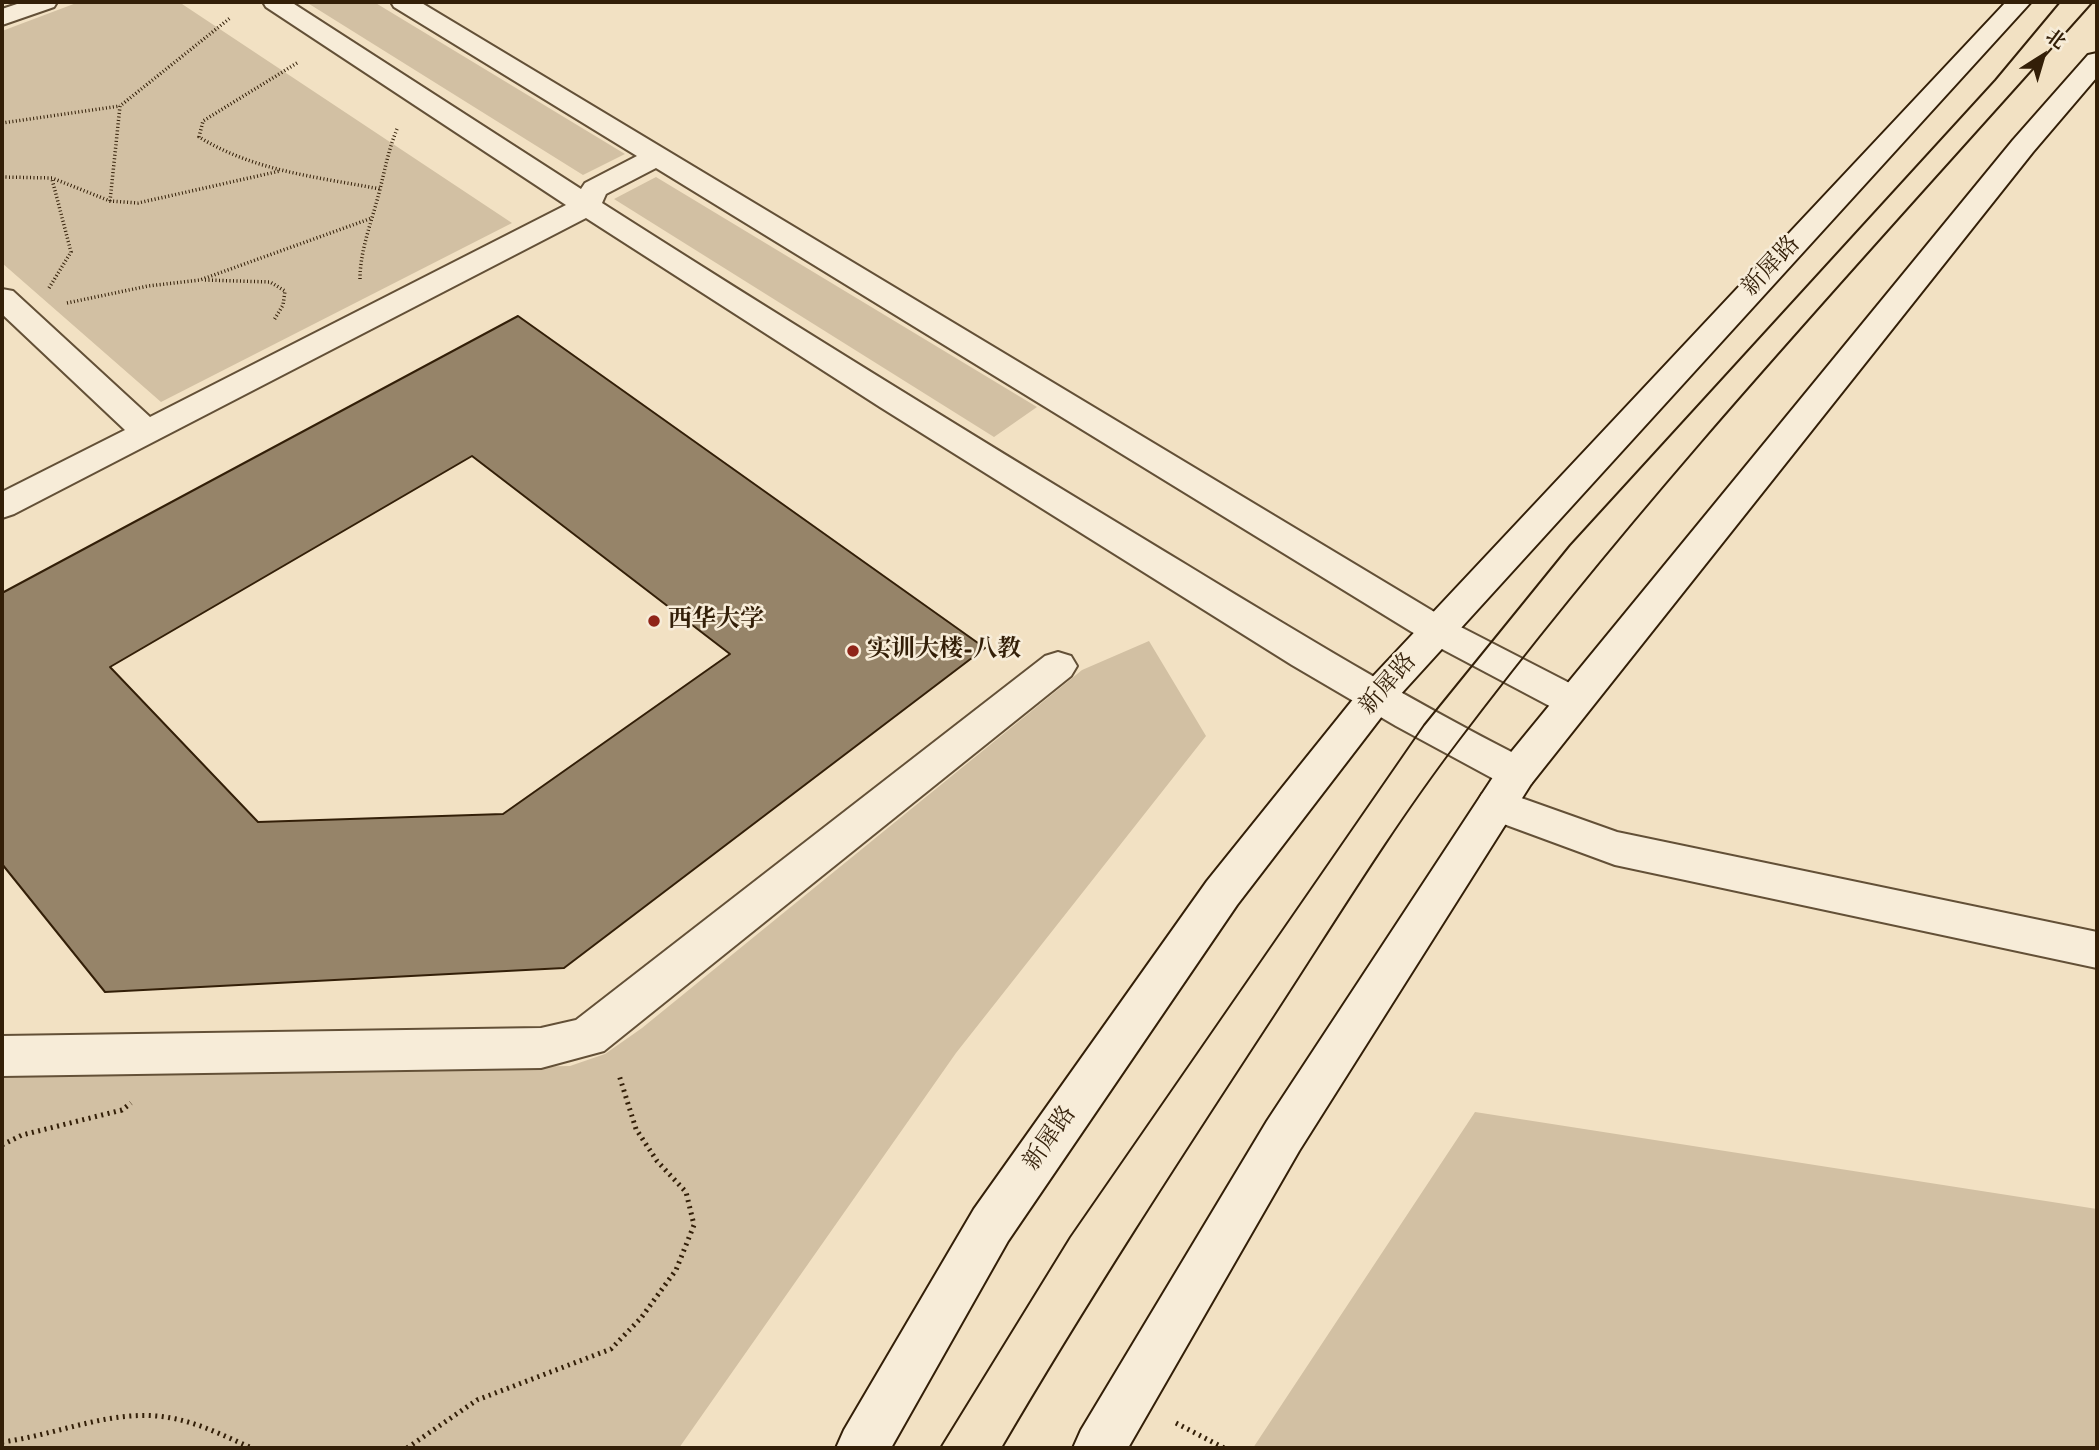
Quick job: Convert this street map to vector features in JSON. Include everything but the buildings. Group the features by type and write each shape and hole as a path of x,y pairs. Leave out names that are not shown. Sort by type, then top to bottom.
{"street":[{"path":"2,18 45,2"},
{"path":"275,2 585,207 1020,480 1376,698 1507,789 1615,848 2097,950"},
{"path":"403,2 1438,631 1572,701"},
{"name":"新犀路","path":"862,1448 991,1225 1222,893 1376,698 2019,2"},
{"path":"1099,1448 1283,1136 1507,789 1572,701 2023,146 2097,61"},
{"path":"2,506 585,207 595,189 659,156"},
{"path":"20,308 147,432"},
{"path":"2,1056 541,1048 588,1037 1058,666"}],"path":[{"path":"2,123 120,107 230,18"},
{"path":"297,63 203,121 199,137 217,150 283,170 380,189"},
{"path":"110,201 120,107"},
{"path":"365,320 359,310 360,263 380,189 384,157 397,128"},
{"path":"2,177 52,178 110,201 138,203 283,170"},
{"path":"20,308 71,252 52,178"},
{"path":"200,280 372,218"},
{"path":"20,308 200,280 270,282 285,291 283,305 266,341 276,365"},
{"path":"407,1448 477,1400 611,1349 641,1318 676,1270 694,1225 686,1192 657,1161 636,1129 619,1074 608,1021"},
{"path":"2,1145 22,1135 122,1110 153,1085 183,1054"},
{"path":"2,1442 95,1421 156,1416 206,1427 252,1448"},
{"path":"420,1448 425,1437"}],"shaded area":[{"path":"79,2 179,2 512,223 161,402 2,263 2,31"},
{"path":"306,2 374,2 625,154 583,175"},
{"path":"656,177 1037,407 994,437 614,199"},
{"path":"1149,641 1206,736 956,1053 679,1448 2,1448 2,1076 570,1066 605,1054 642,1028 1082,670"},
{"path":"1475,1112 2097,1209 2097,1448 1253,1448"}],"tram line":[{"path":"940,1448 1070,1237 1424,725 1570,545 1995,80 2060,2"},
{"path":"1002,1448 1170,1176 1386,843 1457,743 1532,646 1687,458 2093,2"}],"place":[{"name":"西华大学","path":"654,621"},
{"name":"实训大楼-八教","path":"853,651"}]}
